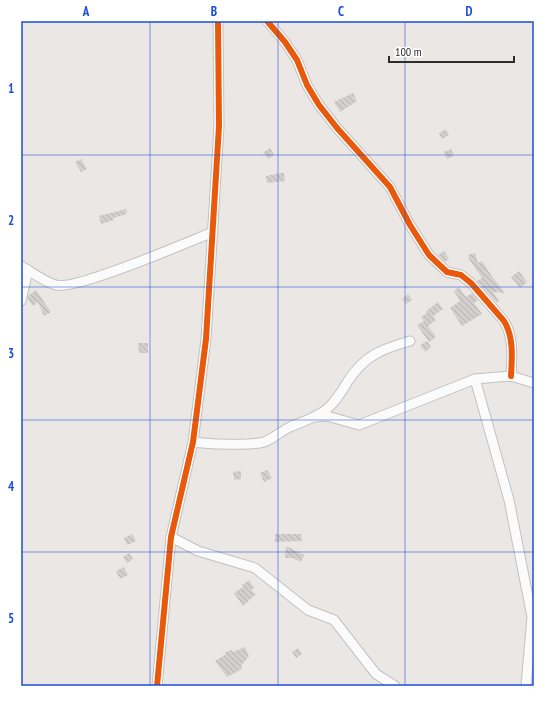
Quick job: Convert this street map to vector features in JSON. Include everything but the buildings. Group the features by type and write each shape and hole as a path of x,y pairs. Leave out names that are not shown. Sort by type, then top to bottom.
{"street":[{"path":"157,686 172,537 194,442 206,339 220,126 218,21"},
{"path":"267,21 285,42 297,60 307,85 319,105 337,128 390,187 410,225 429,255 447,272 461,275 471,283 509,328 512,356 511,376"},
{"path":"21,301 25,268 56,285 63,286 89,279 144,260 213,232"},
{"path":"194,442 204,444 265,442 291,427 315,417 328,409 342,393 348,381 364,360 388,347 410,341"},
{"path":"315,417 327,416 359,425 475,379 511,376 534,383"},
{"path":"475,379 509,500 532,617 526,686"},
{"path":"172,537 198,551 255,568 308,610 334,620 376,674 395,686"}],"cycle path":[{"path":"157,686 171,537 193,442 206,339 219,126 218,21"},
{"path":"267,21 285,42 297,60 307,85 319,105 337,128 390,187 410,225 429,255 447,272 461,275 471,283 504,321 511,341 511,376"}]}
